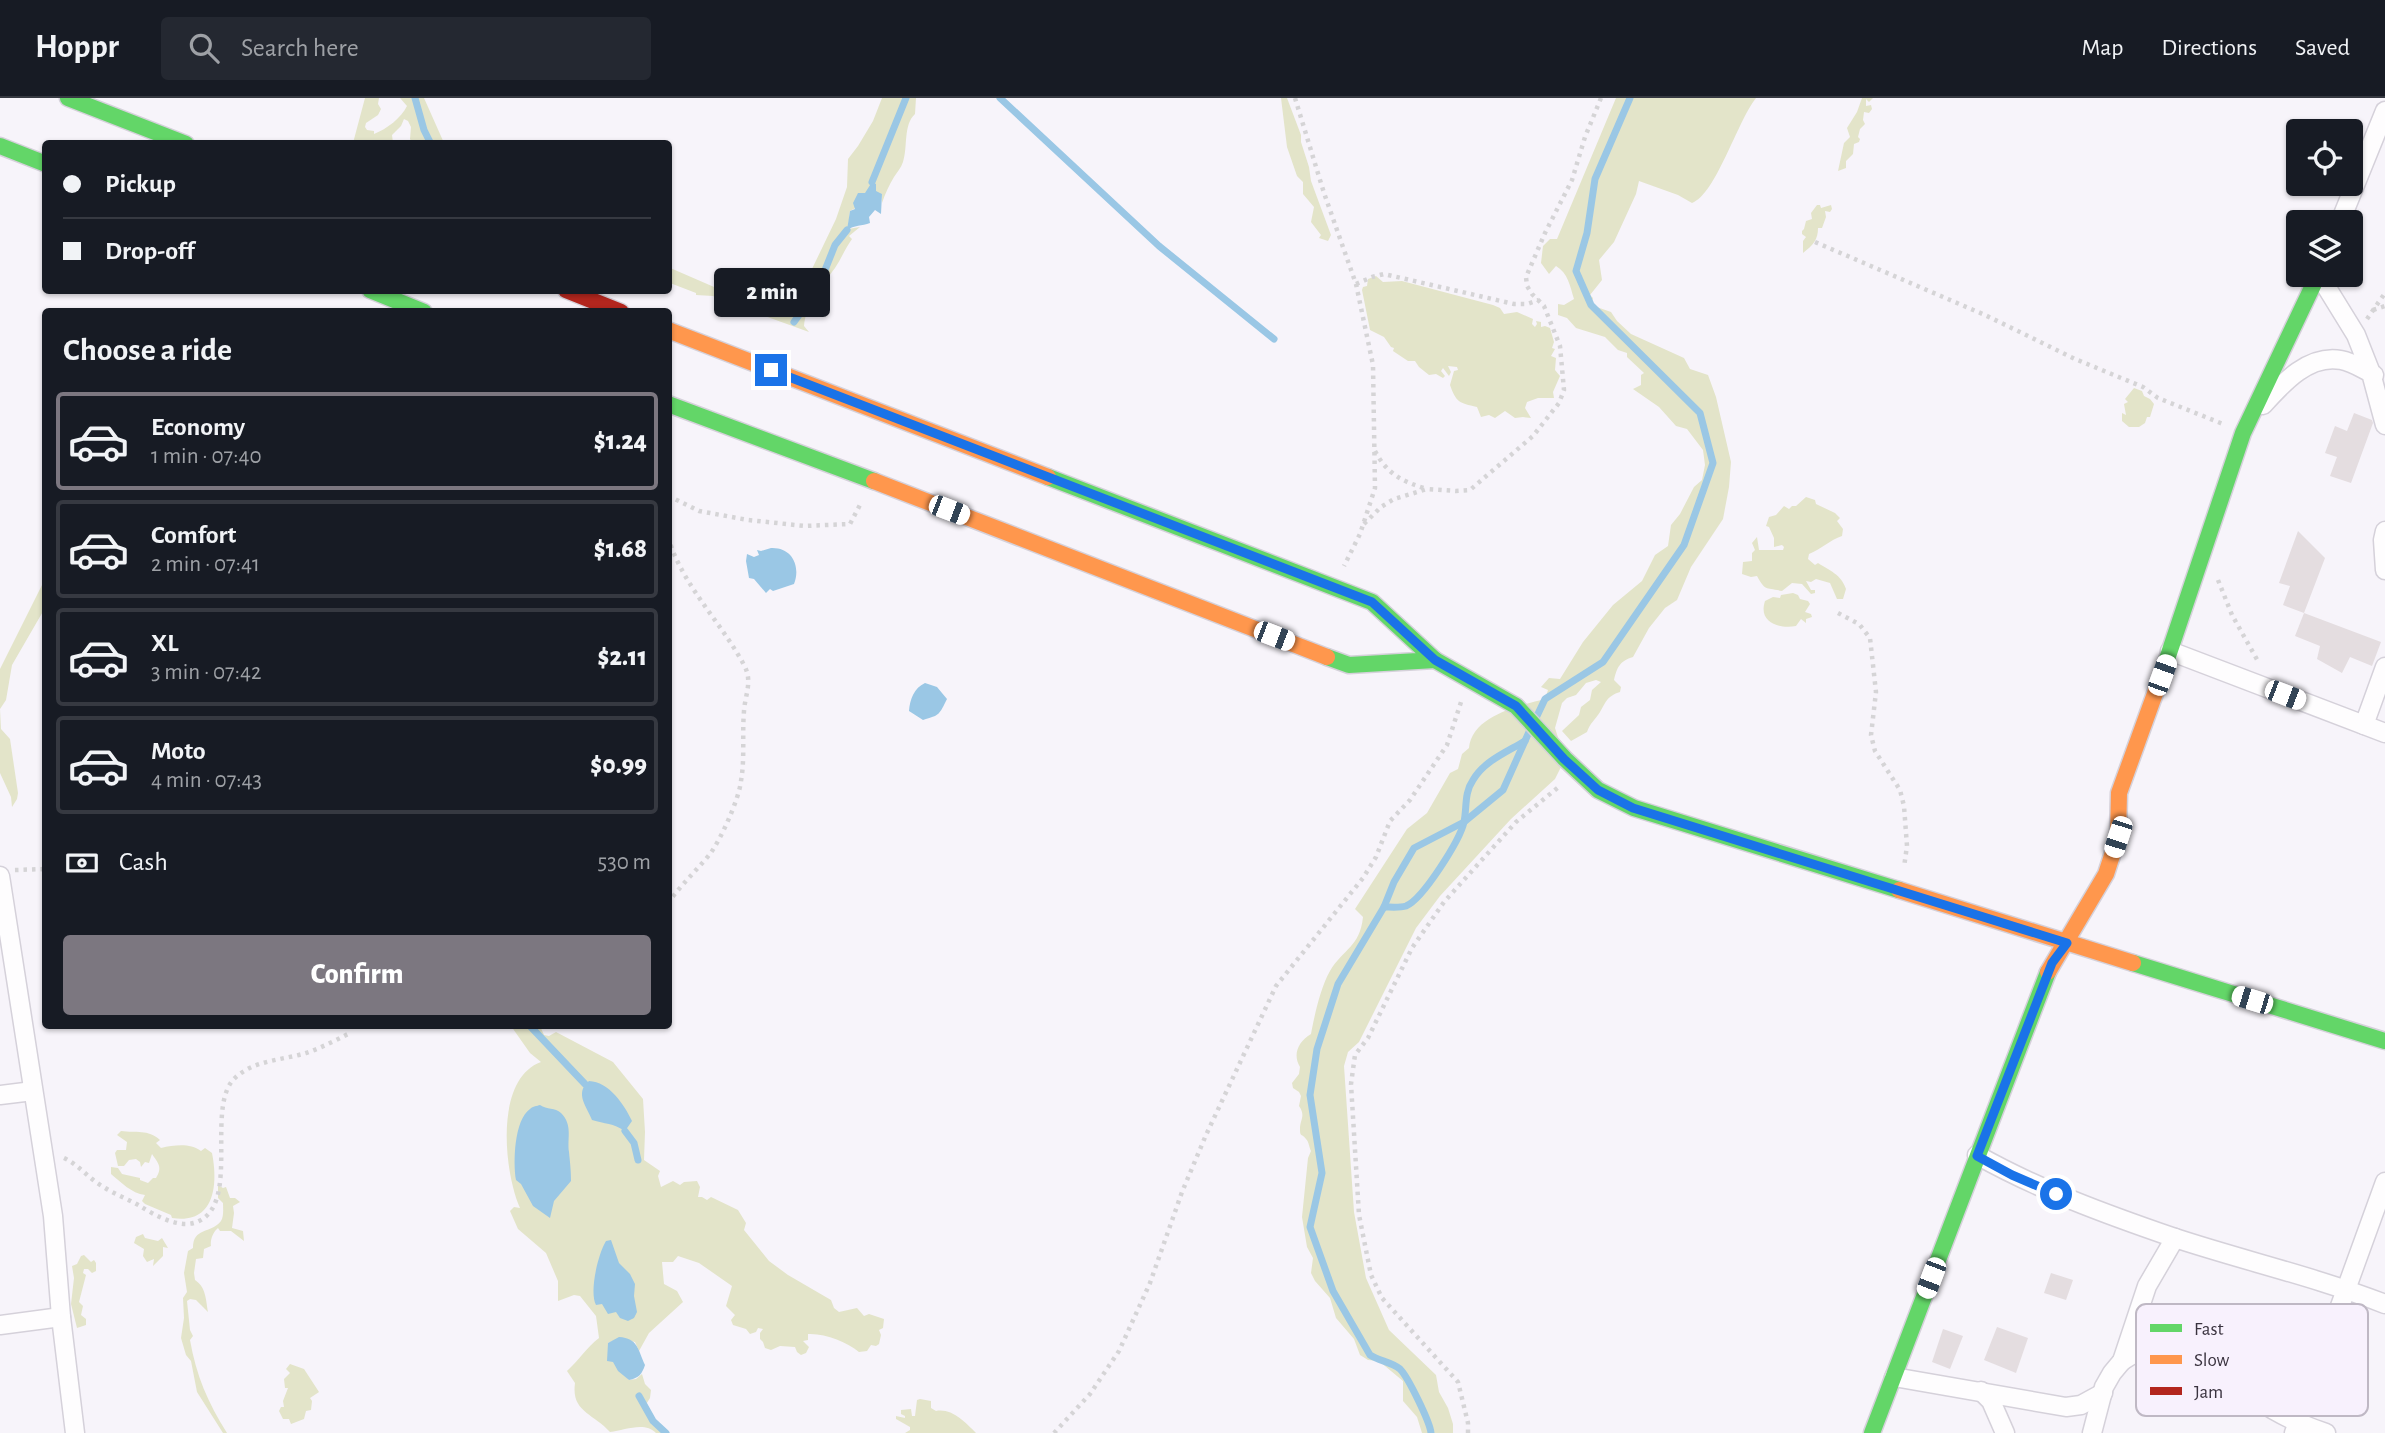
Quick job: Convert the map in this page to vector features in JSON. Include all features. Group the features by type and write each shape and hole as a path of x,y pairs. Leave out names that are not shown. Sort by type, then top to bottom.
{"main road":[{"path":"68,98 176,140"},
{"path":"0,146 42,162"},
{"path":"1872,1433 2052,963 2067,943 2106,874 2118,837 2119,793 2247,425 2313,287"},
{"path":"380,294 414,308"},
{"path":"576,294 611,308"},
{"path":"672,332 1372,602 1435,660 1516,706 1564,759 1598,790 1633,808 2385,1041"},
{"path":"672,405 1349,665 1435,660"}],"street":[{"path":"2345,210 2385,111"},
{"path":"2326,287 2378,377 2385,425"},
{"path":"2247,425 2287,379 2308,365 2337,359 2378,377"},
{"path":"2385,531 2385,570"},
{"path":"2170,651 2385,733"},
{"path":"2364,725 2385,667"},
{"path":"5,873 33,1091 53,1216 61,1317 75,1433"},
{"path":"0,1095 33,1091"},
{"path":"1977,1156 2045,1189 2175,1238 2346,1289 2385,1304"},
{"path":"2340,1304 2385,1182"},
{"path":"2141,1304 2147,1286 2175,1238"},
{"path":"0,1325 61,1317"},
{"path":"2122,1361 2136,1319"},
{"path":"2092,1433 2103,1393 2112,1373 2122,1361 2136,1353"},
{"path":"1894,1377 2066,1407 2081,1405 2103,1393"},
{"path":"1981,1391 1991,1401 2005,1433"},
{"path":"2279,1416 2295,1428 2326,1433"}],"path":[{"path":"1295,98 1356,284 1373,365 1375,488 1363,524 1335,587"},
{"path":"1374,450 1383,466 1410,484 1427,489 1470,490 1533,436 1559,403 1564,390 1560,346 1540,300 1527,286 1526,277 1572,180 1601,98"},
{"path":"1815,242 1985,315 2075,359 2143,387 2158,398 2247,425"},
{"path":"1356,284 1384,274 1514,304 1540,300"},
{"path":"2356,335 2385,293"},
{"path":"2373,310 2385,306"},
{"path":"672,498 699,511 771,523 805,526 850,524 874,481"},
{"path":"1363,524 1394,499 1427,489"},
{"path":"672,549 701,602 744,665 749,678 744,710 743,765 737,801 711,852 672,898"},
{"path":"2204,551 2232,615 2260,664"},
{"path":"1838,613 1859,624 1870,638 1876,692 1871,735 1875,751 1900,790 1905,806 1907,846 1900,891"},
{"path":"1054,1433 1090,1394 1119,1351 1150,1283 1182,1192 1206,1135 1276,986 1363,878 1376,857 1390,821 1434,768 1453,730 1468,677"},
{"path":"1468,1433 1458,1382 1382,1298 1371,1275 1359,1215 1351,1084 1353,1064 1355,1055 1368,1038 1412,948 1444,902 1516,822 1577,771"},
{"path":"5,873 42,869"},
{"path":"43,1151 77,1164 102,1187 179,1224 189,1225 212,1211 218,1198 229,1084 237,1075 256,1066 306,1053 350,1033"}],"green space":[{"path":"365,98 379,98 381,109 365,127 374,131 374,134 401,115 407,106 400,98 424,98 443,140 411,140 411,127 404,119 392,135 393,140 354,140"},
{"path":"882,98 916,98 915,114 907,130 903,162 882,203 882,194 850,211 848,229 860,227 849,236 852,239 811,302 804,326 809,332 713,296 696,295 672,284 672,269 721,290 724,286 747,294 777,313 788,308 811,271 836,219 847,187 848,159 873,121"},
{"path":"1281,98 1287,98 1301,135 1311,181 1331,235 1328,241 1319,238 1321,235 1311,222 1314,207 1303,194 1303,182 1297,176 1287,147"},
{"path":"1616,98 1756,98 1718,172 1701,197 1692,203 1639,181 1636,194 1614,242 1599,260 1602,280 1590,295 1593,298 1591,305 1611,312 1631,334 1684,358 1690,369 1708,375 1716,397 1731,462 1729,487 1723,519 1691,567 1677,600 1665,608 1649,628 1633,657 1625,660 1618,668 1614,680 1621,687 1620,692 1607,700 1587,732 1571,741 1562,731 1579,715 1581,707 1590,700 1592,690 1601,682 1596,680 1586,683 1576,695 1562,703 1555,728 1565,759 1555,779 1511,819 1440,896 1416,928 1359,1042 1348,1052 1344,1066 1354,1212 1366,1278 1389,1330 1436,1375 1439,1392 1453,1424 1453,1433 1422,1433 1417,1417 1403,1401 1403,1381 1379,1361 1368,1360 1360,1355 1354,1339 1336,1318 1330,1298 1311,1273 1313,1258 1307,1247 1302,1217 1311,1151 1307,1140 1300,1134 1301,1096 1292,1083 1299,1074 1298,1048 1311,1034 1327,977 1355,941 1361,927 1363,917 1355,909 1407,829 1427,813 1450,773 1458,769 1462,754 1469,748 1478,728 1498,714 1545,699 1548,690 1541,687 1549,678 1560,679 1583,642 1613,605 1642,581 1655,555 1668,546 1671,525 1694,487 1702,480 1705,465 1703,450 1687,429 1676,426 1659,407 1633,389 1641,385 1641,375 1644,373 1627,357 1627,353 1618,350 1605,337 1576,328 1567,318 1558,315 1558,304 1564,305 1574,299 1570,285 1560,269 1556,266 1549,274 1541,263 1543,246 1550,239 1557,239"},
{"path":"1862,98 1873,98 1869,102 1866,99 1866,106 1871,105 1872,109 1869,113 1864,112 1865,124 1860,129 1859,142 1854,144 1853,154 1846,161 1846,168 1838,171 1844,143 1850,137 1847,128"},
{"path":"1817,205 1821,208 1831,205 1832,209 1830,212 1825,211 1822,228 1818,228 1814,242 1803,253 1803,241 1806,237 1802,231 1806,221 1812,219 1811,213"},
{"path":"1376,276 1383,282 1402,281 1493,305 1500,308 1504,314 1517,312 1533,319 1532,324 1535,327 1536,321 1541,322 1541,327 1550,328 1554,342 1552,348 1555,349 1551,356 1556,358 1555,370 1560,376 1553,392 1554,398 1538,398 1527,402 1525,408 1531,418 1515,418 1505,411 1495,418 1489,415 1481,417 1477,407 1462,403 1454,395 1450,385 1457,367 1448,366 1451,372 1449,376 1443,368 1443,378 1436,374 1429,375 1415,361 1408,361 1393,351 1394,348 1384,337 1370,330 1362,290 1367,286 1368,279"},
{"path":"2134,388 2142,391 2154,404 2145,423 2139,427 2129,427 2122,421 2122,413 2126,415 2124,404 2128,402 2125,399"},
{"path":"1806,497 1815,500 1816,504 1840,518 1837,521 1843,529 1842,536 1809,554 1808,559 1838,576 1846,589 1843,599 1837,599 1830,583 1816,579 1806,581 1811,590 1815,590 1815,593 1811,594 1802,584 1792,583 1782,591 1766,588 1757,576 1742,574 1743,562 1752,561 1752,553 1755,550 1752,543 1757,537 1759,550 1783,550 1782,545 1774,547 1774,538 1766,526 1769,517 1776,515 1784,506 1789,509 1796,506"},
{"path":"42,585 42,613 12,665 6,700 0,709 0,669"},
{"path":"1793,593 1810,604 1805,612 1812,617 1806,619 1806,623 1801,619 1796,626 1783,626 1767,619 1764,614 1765,601"},
{"path":"0,709 1,729 10,739 18,793 12,807 11,797 0,773"},
{"path":"513,1029 541,1029 544,1035 549,1036 556,1032 613,1062 643,1099 644,1160 660,1171 658,1176 661,1187 673,1181 680,1185 697,1181 700,1187 698,1197 707,1200 711,1197 738,1210 746,1223 744,1230 769,1261 831,1300 839,1312 857,1308 864,1316 869,1314 884,1319 883,1328 879,1330 879,1344 859,1352 835,1339 808,1334 808,1340 803,1341 809,1347 806,1353 801,1355 795,1347 780,1346 771,1350 765,1348 760,1339 763,1329 758,1328 750,1334 746,1329 733,1325 731,1320 735,1315 726,1306 732,1286 699,1263 678,1256 673,1262 662,1262 664,1284 677,1291 683,1302 649,1333 639,1351 635,1342 624,1339 608,1343 613,1360 629,1380 642,1374 645,1384 651,1390 645,1406 653,1421 669,1433 656,1433 641,1427 610,1432 580,1406 576,1400 575,1383 567,1371 599,1338 596,1316 580,1296 574,1295 558,1301 558,1281 546,1253 518,1229 510,1211 514,1207 520,1208 514,1192 507,1150 509,1106 516,1087 526,1072 541,1062 530,1053"},
{"path":"121,1131 151,1134 160,1140 156,1143 161,1148 187,1146 201,1151 205,1148 212,1153 214,1189 206,1208 198,1215 172,1218 171,1215 145,1204 142,1201 145,1195 131,1190 111,1174 111,1167 118,1168 122,1174 140,1178 148,1183 156,1178 159,1171 159,1165 152,1154 149,1163 145,1162 141,1167 136,1159 129,1160 124,1166 118,1166 115,1153 117,1150 126,1150 127,1142 117,1135"},
{"path":"218,1185 226,1187 230,1198 240,1202 233,1206 232,1228 243,1231 244,1241 231,1231 220,1231 218,1228 216,1230 211,1246 204,1249 203,1258 196,1259 194,1273 195,1280 206,1298 208,1312 196,1300 187,1301 193,1336 190,1340 199,1377 227,1433 223,1433 197,1392 191,1361 186,1355 181,1338 183,1298 187,1292 184,1273 188,1251 193,1248 199,1234 217,1225 222,1219 223,1203 218,1198"},
{"path":"143,1234 145,1238 158,1241 162,1238 168,1248 163,1247 163,1256 153,1266 154,1259 147,1262 143,1256 144,1249 134,1243 136,1237"},
{"path":"84,1255 91,1262 94,1260 96,1271 92,1273 84,1269 83,1273 86,1275 79,1302 83,1306 81,1315 86,1319 86,1325 77,1328 71,1304 74,1278 72,1266"},
{"path":"290,1364 304,1369 319,1392 310,1398 311,1410 306,1411 304,1419 291,1424 289,1419 283,1419 279,1411 284,1407 283,1401 288,1388 285,1388 284,1379 290,1373 286,1369"},
{"path":"917,1400 931,1401 931,1408 936,1411 958,1417 976,1433 905,1433 910,1427 896,1419 896,1416 905,1418 901,1410 911,1409 912,1416 915,1416"}],"water":[{"path":"872,182 876,184 876,191 882,194 881,214 875,210 869,217 870,223 847,230 850,211 855,209 853,203 858,193 865,193"},
{"path":"771,548 789,554 795,564 796,577 794,584 773,591 770,589 766,593 754,579 749,578 746,561 747,554 754,557 759,555 757,550"},
{"path":"925,683 937,687 947,699 938,714 923,720 909,711 913,694"},
{"path":"589,1081 603,1085 620,1101 632,1121 625,1131 592,1120 582,1095 582,1090"},
{"path":"540,1105 561,1113 569,1132 571,1181 554,1201 550,1218 533,1206 516,1180 515,1173 516,1142 521,1122 530,1109"},
{"path":"611,1240 619,1263 635,1284 637,1312 634,1318 628,1321 620,1318 616,1312 608,1314 602,1304 596,1305 594,1299 597,1264 606,1241"},
{"path":"619,1337 634,1342 645,1365 640,1375 629,1380 618,1371 613,1362 607,1361 608,1343"}],"building":[{"path":"2354,413 2372,420 2373,423 2351,483 2330,476 2337,457 2325,453 2335,426 2347,431"},
{"path":"2298,531 2325,558 2304,613 2283,605 2290,586 2279,583"},
{"path":"2304,613 2381,642 2372,666 2350,657 2342,673 2317,659 2320,646 2295,636"},
{"path":"2051,1273 2073,1280 2066,1300 2044,1293"},
{"path":"1997,1327 2028,1338 2016,1373 1984,1360"},
{"path":"1943,1329 1963,1336 1950,1369 1932,1362"}],"waterway":[{"path":"415,98 429,140"},
{"path":"872,182 906,98"},
{"path":"1000,98 1159,246 1274,339"},
{"path":"1536,718 1545,699 1603,662 1684,545 1713,463 1700,413 1591,305 1576,271 1587,233 1595,179 1630,98"},
{"path":"794,322 817,290 835,245 847,230"},
{"path":"1431,1433 1418,1400 1400,1369 1370,1355 1333,1291 1310,1227 1322,1173 1310,1095 1317,1049 1338,984 1384,907 1394,882 1414,848 1464,822 1503,790 1529,732"},
{"path":"1384,907 1406,906 1422,892 1456,842 1464,822 1468,790 1473,780 1490,762 1525,741"},
{"path":"533,1029 585,1084"},
{"path":"625,1131 634,1143 638,1160"},
{"path":"639,1396 653,1421 666,1433"}],"traffic: fast":[{"path":"68,98 176,140"},
{"path":"0,146 42,162"},
{"path":"2161,677 2243,433 2312,287"},
{"path":"380,294 414,308"},
{"path":"672,405 874,481"},
{"path":"1048,477 1372,602 1435,660 1349,665 1327,657"},
{"path":"1435,660 1516,706 1598,790 1634,808 1899,890"},
{"path":"2133,963 2385,1041"},
{"path":"1872,1433 2048,972"}],"traffic: slow":[{"path":"672,332 1048,477"},
{"path":"874,481 1327,657"},
{"path":"2048,972 2106,874 2118,837 2119,793 2161,677"},
{"path":"1899,890 2133,963"}],"traffic: jam":[{"path":"576,294 611,308"}],"route":[{"path":"771,370 1372,602 1435,660 1516,706 1564,759 1598,790 1633,808 2067,943 2052,963 1977,1156 2056,1194"}]}
